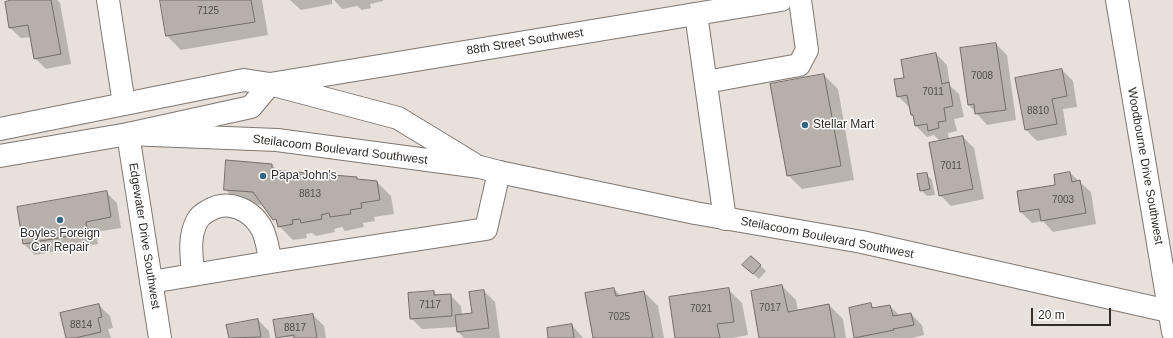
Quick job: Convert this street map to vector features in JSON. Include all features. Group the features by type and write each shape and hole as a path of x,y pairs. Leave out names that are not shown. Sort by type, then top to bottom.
{"main road":[{"path":"108,0 124,104"},
{"name":"88th Street Southwest","path":"270,84 781,0"},
{"path":"706,82 799,65 807,50 800,0"},
{"name":"Woodbourne Drive Southwest","path":"1117,0 1171,311 1173,332"},
{"path":"696,14 725,219"},
{"name":"Steilacoom Boulevard Southwest","path":"0,129 244,80 270,84 398,118 490,170"},
{"name":"Steilacoom Boulevard Southwest","path":"0,156 128,134 251,107 270,84"},
{"name":"Steilacoom Boulevard Southwest","path":"128,134 277,140 490,170 725,219 862,242 1171,311"},
{"name":"Edgewater Drive Southwest","path":"128,134 160,338"},
{"path":"151,282 486,228 490,170"},
{"path":"193,275 191,245 194,229 198,220 205,213 212,208 222,206 230,205 241,208 259,224 263,230 271,262"}],"building":[{"path":"12,0 51,0 61,54 34,59 28,25 9,28 5,2"},
{"path":"160,0 251,0 255,22 166,36"},
{"path":"996,43 1006,110 975,114 974,104 968,105 960,48"},
{"path":"936,53 942,84 949,82 953,106 944,108 946,121 938,122 939,128 928,131 927,124 915,126 907,95 897,97 894,79 904,78 901,60"},
{"path":"1062,69 1067,96 1052,99 1057,124 1025,130 1015,78"},
{"name":"Stellar Mart","path":"824,74 841,166 787,176 770,84"},
{"path":"963,136 973,189 939,196 929,143"},
{"path":"226,160 272,164 272,170 357,177 357,179 377,181 380,200 361,203 362,208 350,210 351,214 330,217 329,213 321,215 322,219 301,223 300,219 292,220 293,224 278,227 276,219 273,220 253,192 224,190"},
{"path":"1070,172 1072,182 1080,180 1086,213 1041,221 1039,209 1020,212 1017,191 1055,185 1054,175"},
{"path":"927,173 930,189 920,191 917,174"},
{"path":"107,191 111,217 86,222 88,233 23,244 17,207"},
{"path":"751,256 761,265 753,274 742,265"},
{"path":"782,285 788,312 829,304 835,338 759,338 751,291"},
{"path":"614,288 616,296 644,291 653,338 593,338 585,293"},
{"path":"729,288 734,322 717,324 720,338 675,338 669,297"},
{"path":"484,290 489,328 457,332 455,315 472,313 469,292"},
{"path":"434,291 434,295 451,294 452,316 410,319 408,293"},
{"path":"871,303 872,308 890,305 893,316 911,313 914,325 854,338 849,308"},
{"path":"99,304 102,317 98,318 101,332 75,338 66,338 60,313"},
{"path":"313,314 317,338 294,338 294,335 276,338 273,320"},
{"path":"258,319 261,337 229,338 226,325"},
{"path":"572,324 574,338 548,338 547,328"}],"place":[{"name":"Stellar Mart","path":"805,125"},
{"name":"Papa John's","path":"263,176"},
{"name":"Boyles Foreign Car Repair","path":"60,220"}]}
